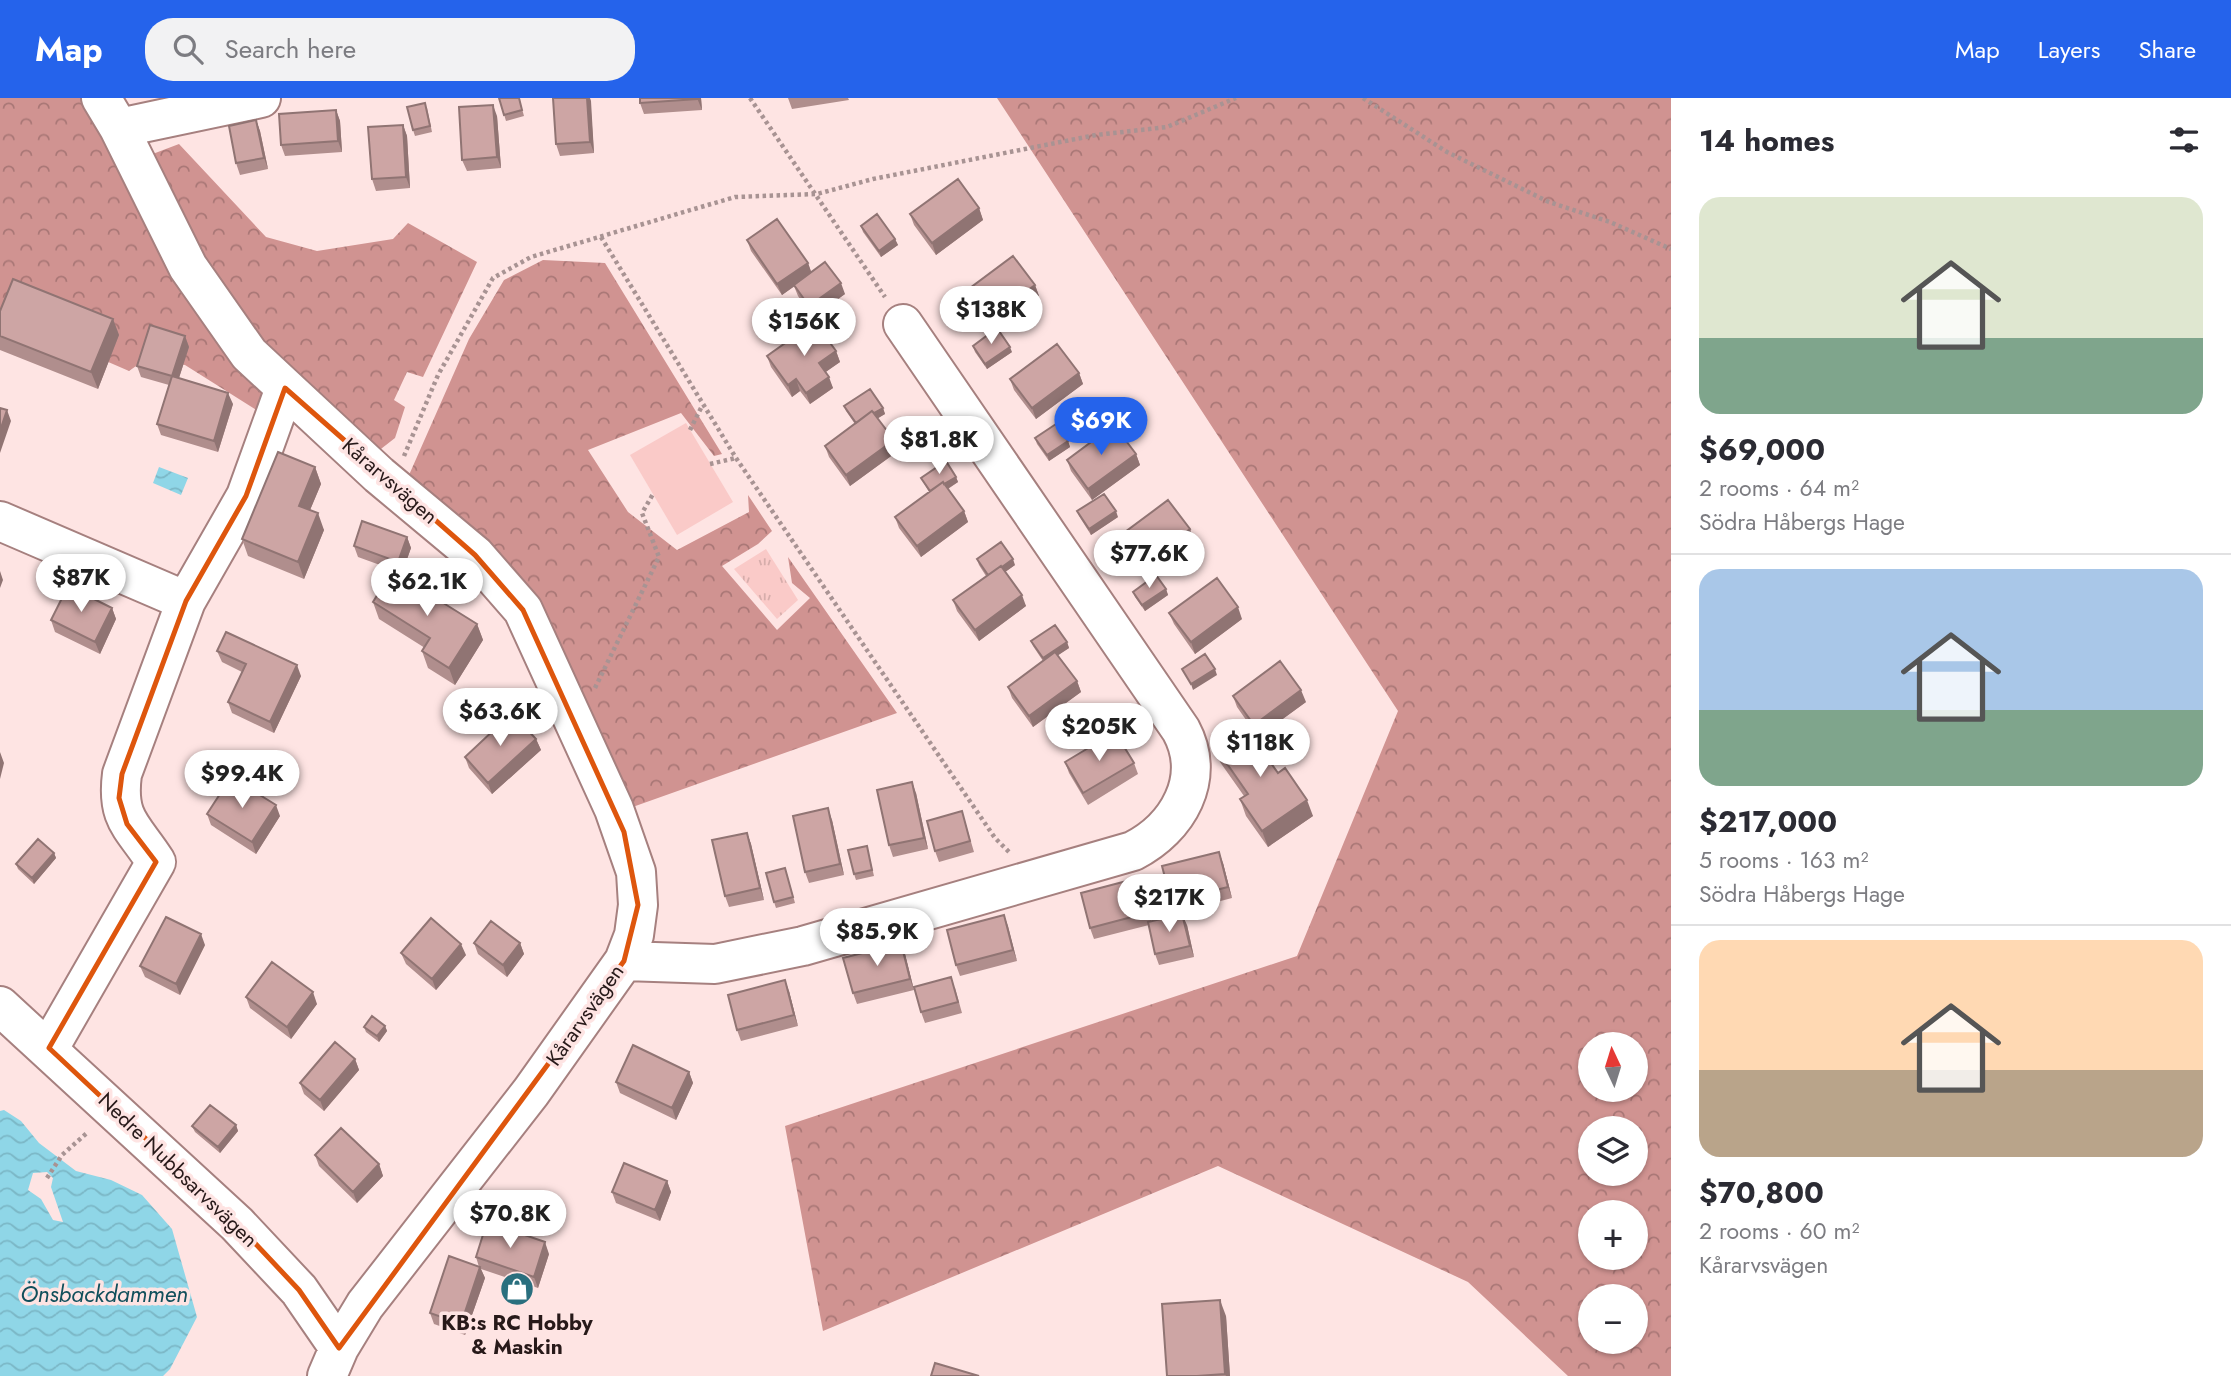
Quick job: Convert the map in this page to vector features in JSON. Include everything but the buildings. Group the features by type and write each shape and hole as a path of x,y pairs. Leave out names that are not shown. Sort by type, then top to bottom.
{"street":[{"path":"110,113 261,98"},
{"name":"Kårarvsvägen","path":"110,113 188,267 226,326 285,388 391,485 452,535 512,594 541,643 619,820 636,872 638,905 634,934 624,961 531,1092 366,1305 333,1362"},
{"path":"624,961 715,964 790,949 1133,851 1152,842 1181,810 1186,796 1191,755 1181,730 903,324"},
{"path":"49,1048 156,862 127,824 119,799 122,774 139,720 186,601 246,496 285,388"},
{"path":"0,522 186,601"},
{"name":"Nedre Nubbsarvsvägen","path":"0,1006 49,1048 237,1224 299,1290 333,1362"}],"path":[{"path":"750,98 903,324"},
{"path":"391,485 438,375 493,278 531,257 735,197 817,194 873,179 1096,135 1167,127 1236,98"},
{"path":"1363,98 1447,152 1549,202 1610,222 1671,249"},
{"path":"601,237 736,458 995,838 1034,878"},
{"path":"690,429 702,406"},
{"path":"710,464 736,458"},
{"path":"576,727 659,557 642,513 653,495"},
{"path":"47,1178 62,1155"}],"highlighted area":[{"path":"285,388 475,555 523,610 624,832 638,905 624,961 339,1348 299,1290 237,1224 49,1048 156,862 127,824 119,798 122,774 186,601 246,496"}],"green space":[{"path":"0,98 81,98 190,301 270,396 258,411 185,365 146,359 129,371 0,315"},
{"path":"997,98 1671,98 1671,1376 1568,1376 1468,1282 1218,1166 823,1331 785,1126 1297,956 1398,711"},
{"path":"179,144 266,237 317,251 393,239 408,223 477,262 423,377 407,372 394,400 405,407 395,438 377,452 223,303 150,155"},
{"path":"543,260 605,263 722,454 714,456 681,413 588,450 628,512 677,550 749,512 748,495 772,531 758,544 722,566 777,630 810,598 792,583 788,557 897,713 627,809 579,687 409,475 469,339 504,280"},
{"path":"686,423 733,502 677,535 630,455"},
{"path":"766,549 798,600 777,619 734,569"}],"water":[{"path":"159,467 188,478 181,495 153,483"},
{"name":"Önsbackdammen","path":"4,1110 21,1121 39,1143 76,1171 111,1180 142,1195 172,1229 197,1317 170,1369 163,1376 0,1376 0,1111","holes":["47,1172 53,1178 51,1187 63,1222 53,1220 41,1199 28,1190 33,1173"]}],"place":[{"name":"KB:s RC Hobby & Maskin","path":"517,1289"}]}
